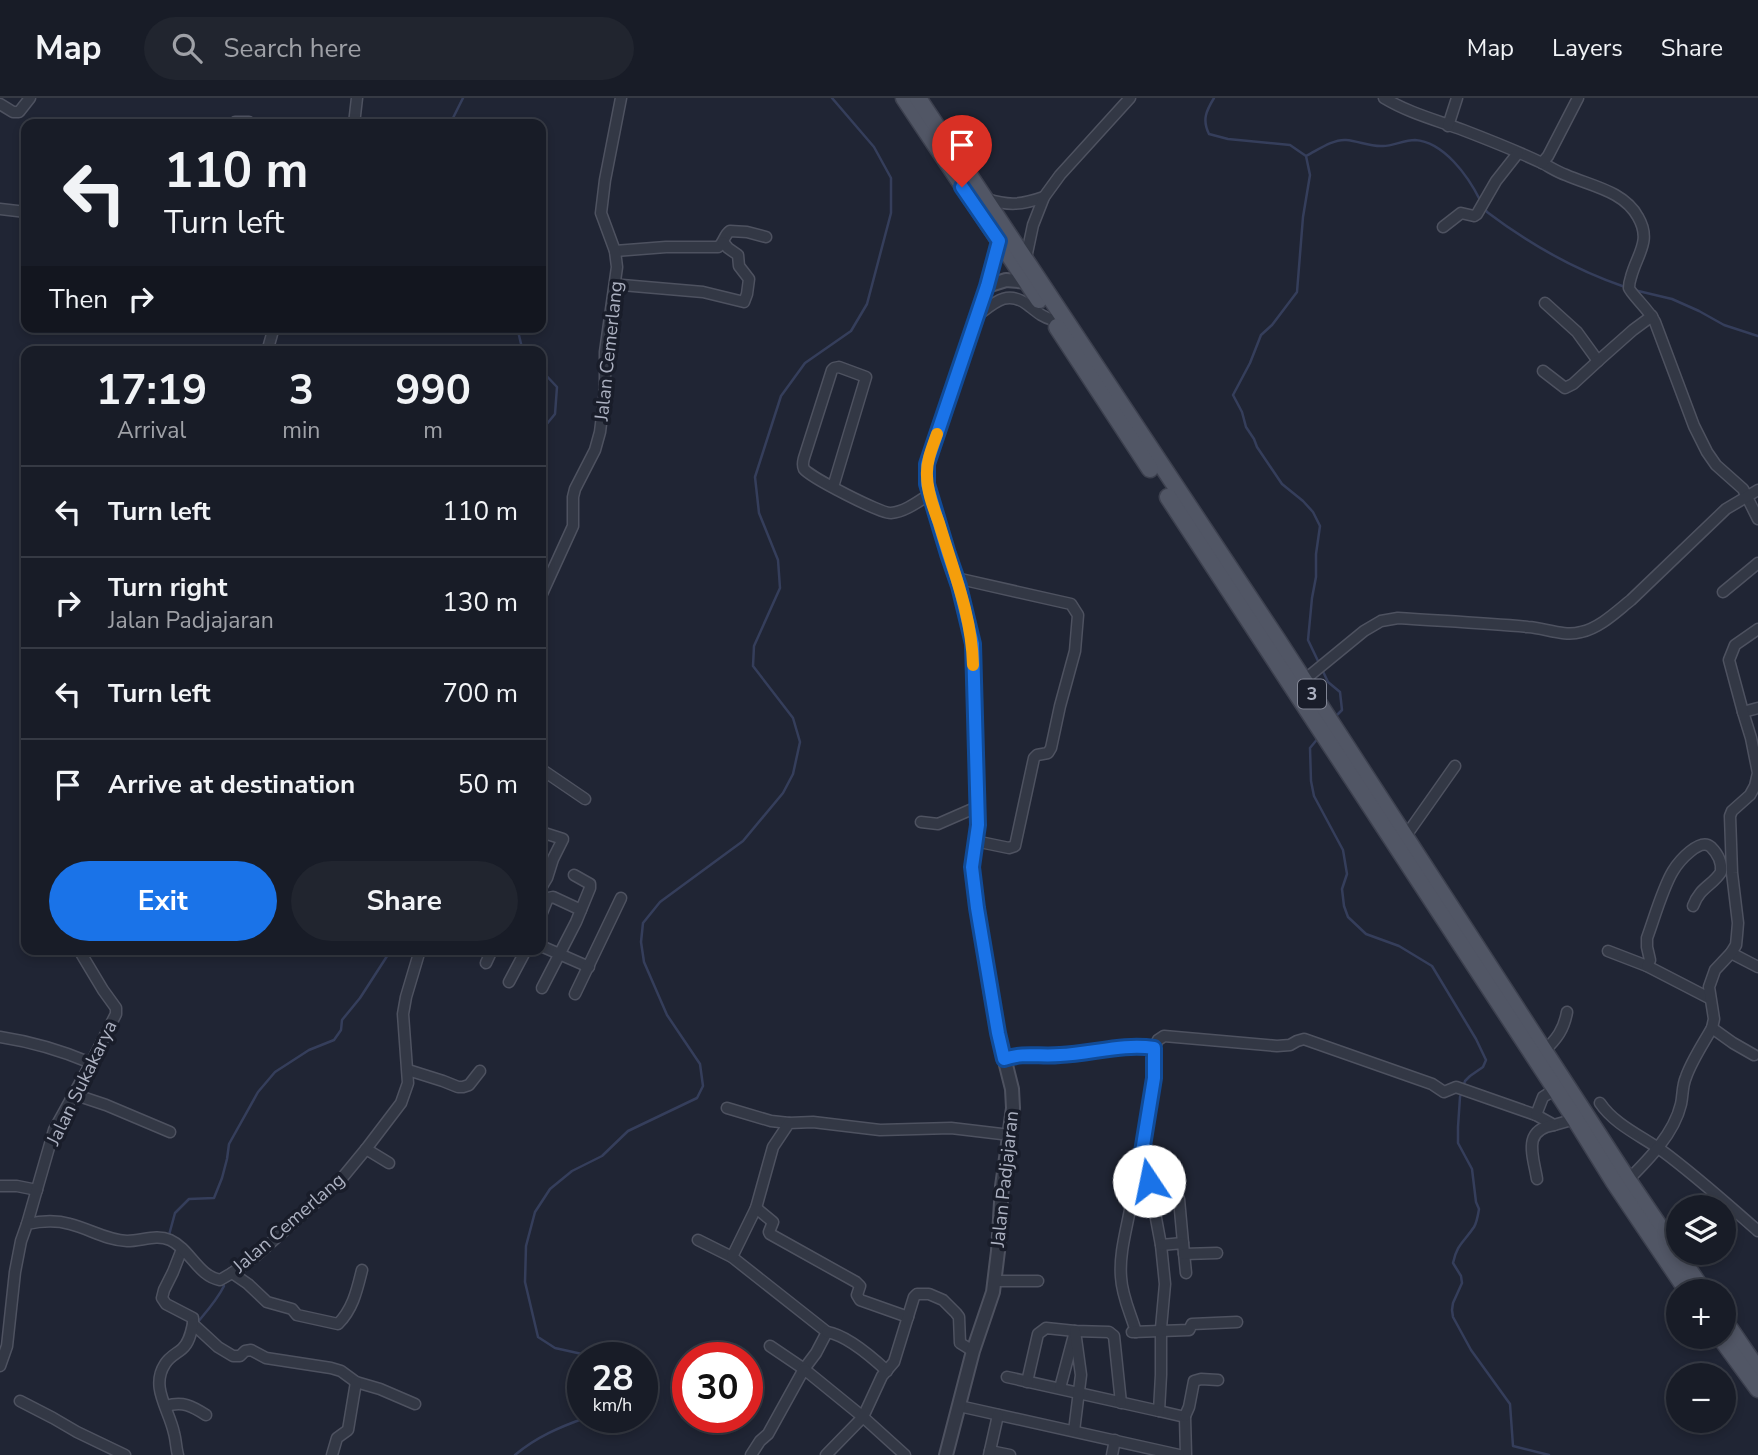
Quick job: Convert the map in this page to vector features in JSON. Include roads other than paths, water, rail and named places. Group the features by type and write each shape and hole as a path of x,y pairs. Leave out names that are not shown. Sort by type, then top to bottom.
{"main road":[{"name":"3","path":"904,98 1052,320 1085,359 1303,681 1591,1124 1666,1234"},
{"name":"3","path":"918,98 1026,258 1085,359 1554,1090 1679,1279"},
{"path":"1736,1338 1758,1370"},
{"path":"1729,1349 1758,1389"}],"street":[{"path":"0,104 13,112 19,112 30,98"},
{"path":"355,119 357,98"},
{"name":"Jalan Cemerlang","path":"546,585 573,526 575,489 595,450 600,432 605,391 605,352 617,267 615,251 601,213 621,98"},
{"path":"1026,258 1033,225 1044,197 1060,175 1130,98"},
{"path":"1384,98 1419,116 1461,129 1566,176 1605,190 1633,208 1645,239 1629,286 1652,316 1706,452 1716,465 1744,489 1758,519"},
{"path":"1448,126 1457,98"},
{"path":"1542,163 1578,98"},
{"path":"1443,227 1461,213 1475,215 1496,181 1518,153"},
{"path":"985,198 1003,204 1014,204 1044,197"},
{"path":"3,209 21,211"},
{"path":"615,251 718,247 730,231 766,237"},
{"name":"Jalan Padjajaran","path":"946,1455 973,1350 995,1281 1001,1197 1013,1108 1012,1089 993,1007 972,867 978,825 973,644 927,484 927,464 987,286 999,241"},
{"path":"615,286 703,292 744,302 748,279 738,266 738,254 723,242"},
{"path":"987,286 1006,280 1028,282"},
{"path":"977,316 999,300 1008,298 1019,300 1052,320"},
{"path":"1545,303 1577,332 1598,360"},
{"path":"1543,371 1565,388 1573,384 1652,316"},
{"path":"833,487 866,377 839,367 832,370 803,464 805,470 833,487 850,497 891,513 930,494"},
{"path":"1303,681 1364,631 1381,621 1398,618 1581,633 1624,606 1726,509 1758,490"},
{"path":"1723,592 1758,564"},
{"path":"956,578 1071,604 1078,615 1075,651 1051,748 1048,753 1034,758 1016,846 1009,848 975,841"},
{"path":"1628,1180 1659,1149 1677,1115 1687,1074 1712,1028 1709,987 1715,971 1736,944 1738,923 1730,822 1732,811 1750,795 1758,773 1755,745 1742,712 1729,660 1735,645 1758,629"},
{"path":"1742,712 1758,708"},
{"path":"1405,837 1455,766"},
{"path":"546,772 585,799"},
{"path":"921,822 938,824 977,807"},
{"path":"546,834 563,839 546,880"},
{"path":"1647,966 1650,960 1647,938 1674,871 1693,849 1706,844 1720,860 1721,872 1696,898 1693,906"},
{"path":"542,988 561,954 590,885 574,875"},
{"path":"546,899 553,897 581,910"},
{"path":"575,994 621,898"},
{"path":"546,948 589,967"},
{"path":"1608,951 1647,966 1709,998"},
{"path":"1731,953 1758,967"},
{"name":"Jalan Sukakarya","path":"27,1224 54,1130 114,1020 116,1009 82,955"},
{"name":"Jalan Cemerlang","path":"27,1224 67,1223 116,1240 158,1237 167,1239 182,1249 208,1276 220,1280 232,1273 257,1255 338,1183 401,1103 408,1083 403,1014 405,997 418,955"},
{"path":"486,963 490,955"},
{"path":"509,982 523,955"},
{"path":"1544,1051 1557,1038 1567,1012"},
{"path":"1712,1028 1754,1055"},
{"path":"1159,1411 1160,1331 1165,1284 1149,1181 1142,1169 1141,1158 1154,1078 1154,1048 1158,1040 1164,1036 1277,1046 1304,1040 1432,1084 1444,1091 1454,1086 1536,1115 1554,1125"},
{"path":"0,1037 57,1049 91,1063"},
{"path":"1004,1059 1016,1055 1058,1056 1116,1048 1154,1048"},
{"path":"408,1070 458,1087 469,1085 480,1071"},
{"path":"1536,1115 1540,1100 1554,1090"},
{"path":"73,1094 170,1132"},
{"path":"1600,1103 1608,1113 1717,1195"},
{"path":"727,1108 771,1121 789,1123 813,1122 880,1130 951,1128 1010,1135"},
{"path":"1591,1124 1608,1113"},
{"path":"1537,1179 1531,1144 1534,1136 1541,1128 1574,1119"},
{"path":"732,1257 756,1208 773,1147 789,1123"},
{"path":"366,1149 389,1163"},
{"path":"0,1186 37,1190"},
{"path":"1179,1199 1186,1273"},
{"path":"1131,1204 1121,1260 1121,1277 1134,1332 1189,1330 1192,1324 1237,1322"},
{"path":"756,1208 773,1222 770,1234 860,1286 857,1296 860,1300 908,1317"},
{"path":"1736,1216 1758,1231"},
{"path":"0,1366 7,1346 20,1241 27,1224"},
{"path":"698,1240 732,1257 827,1332 860,1349 887,1371"},
{"path":"1161,1245 1183,1242"},
{"path":"178,1455 174,1433 159,1389 160,1374 168,1359 182,1350 187,1343 193,1324 193,1318 166,1304 162,1298 182,1249"},
{"path":"1184,1254 1217,1253"},
{"path":"232,1273 267,1302 292,1309 297,1315 338,1324 351,1307 362,1270"},
{"path":"995,1281 1038,1281"},
{"path":"826,1455 863,1417 882,1376 894,1362 917,1294 929,1294 943,1300 959,1317 960,1343 973,1350"},
{"path":"193,1324 218,1347 233,1356 240,1356 251,1350 266,1358 331,1368 341,1371 356,1382 415,1404"},
{"path":"1027,1382 1040,1332 1051,1328 1112,1333 1121,1403"},
{"path":"1060,1388 1075,1331"},
{"path":"1074,1431 1080,1392 1080,1360 1075,1331"},
{"path":"751,1455 768,1434 827,1332"},
{"path":"770,1346 804,1369 905,1455"},
{"path":"1007,1377 1185,1416"},
{"path":"1186,1455 1185,1416 1194,1381 1217,1380"},
{"path":"331,1455 337,1438 348,1430 356,1382"},
{"path":"20,1401 124,1455"},
{"path":"166,1406 188,1404 206,1415"},
{"path":"959,1406 1179,1455"},
{"path":"998,1415 990,1453 1010,1455"},
{"path":"1112,1455 1115,1440"}],"waterway":[{"path":"452,119 463,98"},
{"path":"567,1351 555,1348 538,1337 525,1282 526,1246 535,1212 550,1189 572,1171 602,1156 628,1131 697,1098 703,1086 700,1064 667,1015 644,962 641,942 643,923 660,902 743,841 783,793 793,774 800,742 793,718 753,666 754,646 780,588 778,560 759,513 755,477 781,396 805,363 851,331 867,304 891,213 891,178 874,147 832,98"},
{"path":"1214,98 1206,116 1209,134 1228,139 1290,145 1306,156 1310,175 1303,217 1297,292 1261,335 1233,395 1257,447 1282,484 1313,512 1320,526 1308,640 1328,682 1340,692 1342,710 1334,718"},
{"path":"1306,156 1341,140 1378,146 1411,140 1426,142 1454,162 1480,200"},
{"path":"1485,209 1553,255 1625,287"},
{"path":"1634,290 1672,299 1724,325 1758,336"},
{"path":"518,333 522,346"},
{"path":"546,375 557,387 555,414 546,425"},
{"path":"1319,737 1310,748 1311,781 1314,796 1343,850 1347,874 1342,889 1348,917 1366,934 1399,946 1432,966 1486,1060 1483,1067 1465,1081 1460,1097 1458,1143 1472,1169 1479,1209 1475,1225 1459,1247 1453,1263 1462,1283 1453,1303 1453,1317 1471,1350 1510,1404 1513,1446 1549,1455"},
{"path":"169,1235 175,1213 189,1199 214,1198 222,1178 229,1144 258,1092 275,1072 309,1050 334,1040 341,1030 342,1020 388,955"},
{"path":"197,1323 218,1296 224,1286 222,1284"},
{"path":"515,1455 548,1433 567,1425"}]}
